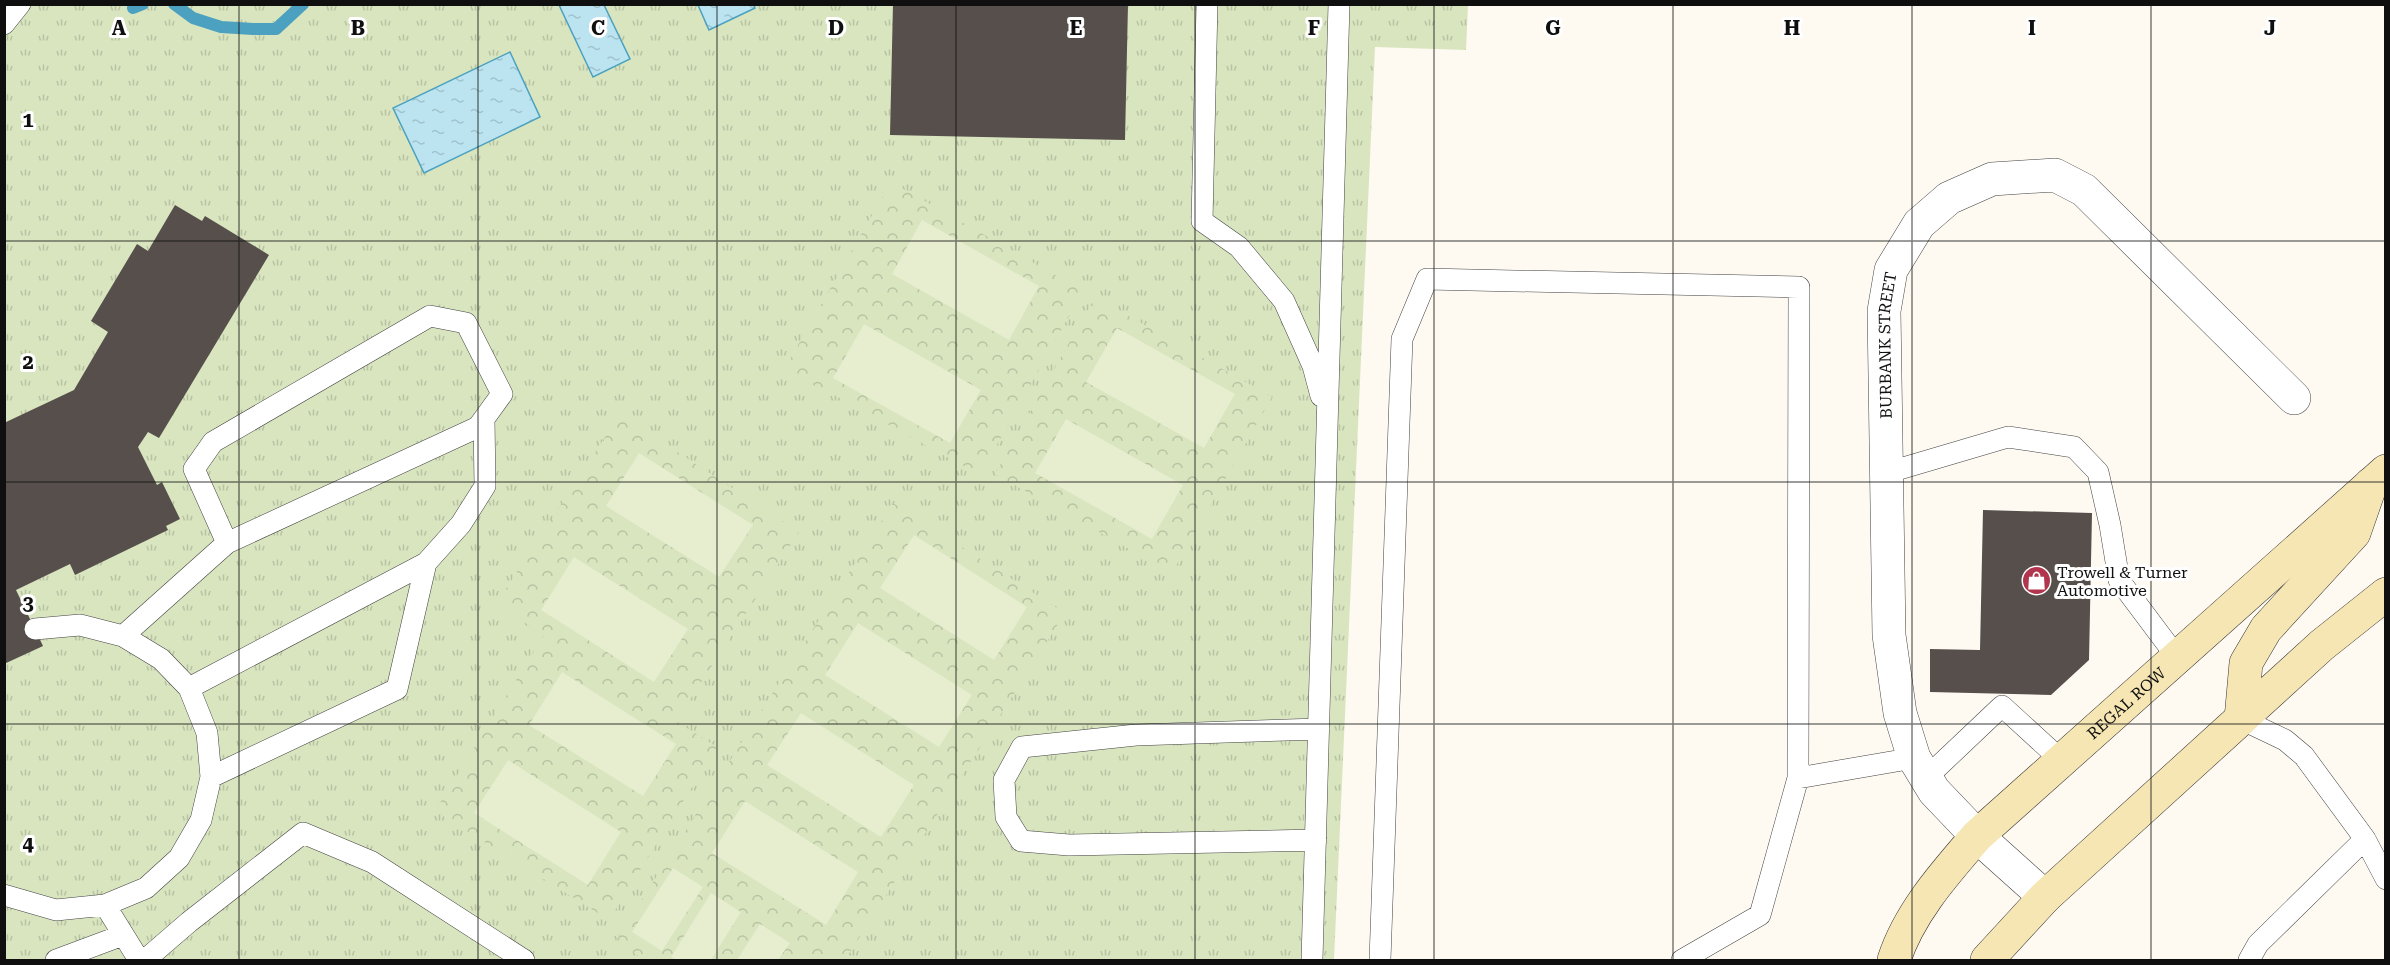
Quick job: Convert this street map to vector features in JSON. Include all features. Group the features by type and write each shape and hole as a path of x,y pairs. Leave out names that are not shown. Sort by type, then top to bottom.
{"main road":[{"name":"REGAL ROW","path":"1894,960 1899,946 1934,886 1977,836 2379,477"},
{"path":"2241,719 2246,663 2266,629 2354,533 2379,477"},
{"path":"1987,960 2045,897 2322,645 2385,594"}],"street":[{"name":"BURBANK STREET","path":"2045,897 1977,836 1934,791 1920,768 1900,713 1889,635 1884,311 1891,270 1919,224 1949,198 1992,179 2055,175 2084,190 2294,399"}],"lane":[{"path":"4,24 20,4"},
{"path":"1207,4 1202,220 1239,247 1284,301 1313,366 1327,417"},
{"path":"1312,960 1339,4"},
{"path":"1380,960 1402,339 1427,279 1799,287 1798,778 1760,915 1682,960"},
{"path":"123,636 227,543 478,427 502,394 466,323 430,316 213,442 194,469 227,543"},
{"path":"189,688 426,563 461,524 485,486 484,419"},
{"path":"1887,473 2008,437 2073,447 2098,472 2119,580 2176,656"},
{"path":"211,777 398,689 426,563"},
{"path":"4,895 56,910 105,905 146,888 178,858 201,820 211,777 207,733 189,688 161,659 123,636 80,625 35,628"},
{"path":"1798,778 1920,768 2002,706 2061,760"},
{"path":"2241,719 2285,740 2304,756 2364,839 2385,879"},
{"path":"1316,840 1069,845 1021,841 1006,817 1004,780 1023,747 1136,735 1319,729"},
{"path":"145,960 189,922 303,833 372,862 524,960"},
{"path":"2249,960 2258,944 2364,839"},
{"path":"105,905 139,960"},
{"path":"56,960 123,935"}],"green space":[{"path":"5,5 1468,5 1466,50 1375,47 1334,960 5,960"},
{"path":"891,182 1083,291 980,475 785,368"},
{"path":"922,220 1039,286 1009,340 892,274"},
{"path":"1095,297 1272,397 1172,573 995,474"},
{"path":"864,324 981,390 950,443 833,378"},
{"path":"1117,328 1235,394 1204,448 1086,382"},
{"path":"620,414 799,532 676,721 717,747 609,920 435,811 544,635 496,604"},
{"path":"1066,419 1183,485 1152,539 1035,473"},
{"path":"639,453 753,525 719,577 606,506"},
{"path":"893,503 1065,613 845,960 646,960 615,942"},
{"path":"914,535 1027,607 994,660 880,588"},
{"path":"574,557 688,629 654,682 541,610"},
{"path":"858,623 972,695 939,747 825,675"},
{"path":"562,672 676,744 643,796 529,725"},
{"path":"801,713 914,785 881,837 767,765"},
{"path":"508,760 621,832 588,885 474,813"},
{"path":"745,801 858,872 826,925 712,853"},
{"path":"673,868 703,887 662,951 632,932"},
{"path":"711,893 741,912 711,960 676,960 671,957"},
{"path":"760,924 790,943 778,960 737,960"}],"water":[{"path":"559,5 604,5 630,59 593,77"},
{"path":"698,5 754,5 755,8 709,30"},
{"path":"510,52 540,117 424,173 393,108"}],"building":[{"path":"893,4 1128,4 1125,140 890,135"},
{"path":"175,205 202,221 205,216 269,255 159,438 148,432 138,447 157,485 162,482 180,519 166,526 168,530 75,575 70,564 16,590 43,646 4,664 4,423 74,390 108,332 91,321 137,244 148,251"},
{"name":"Trowell & Turner Automotive","path":"1983,510 2092,513 2089,660 2051,695 1930,692 1930,649 1980,650"}],"waterway":[{"path":"133,8 143,4"},
{"path":"174,4 193,18 221,27 253,29 276,29 303,4"}],"place":[{"name":"Trowell & Turner Automotive","path":"2036,581"}]}
